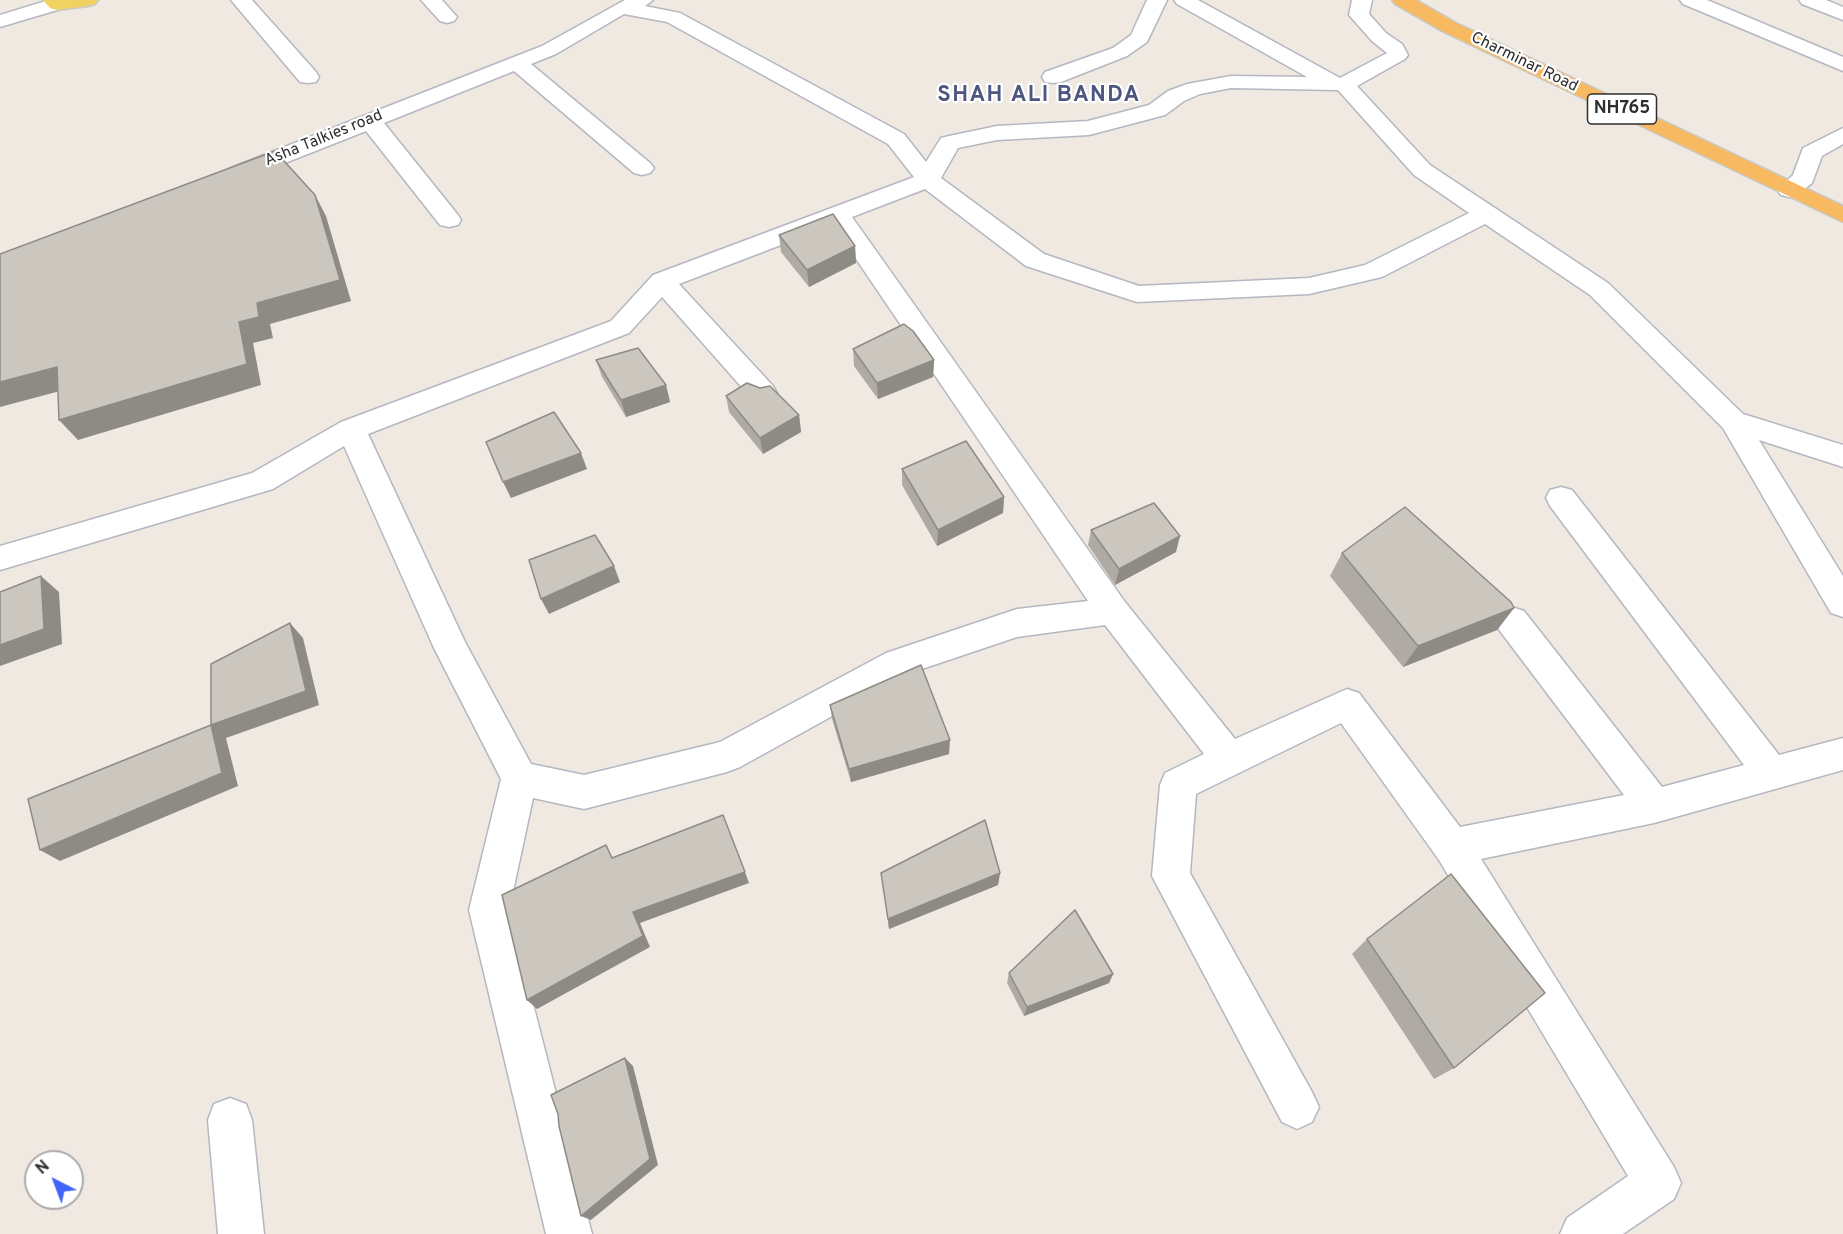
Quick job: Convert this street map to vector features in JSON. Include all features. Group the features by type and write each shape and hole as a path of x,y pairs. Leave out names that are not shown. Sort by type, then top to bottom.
{"highway":[{"name":"Charminar Road","path":"1402,0 1449,27 1797,184 1843,196"},
{"name":"Charminar Road","path":"1437,0 1797,184 1843,215"}],"main road":[{"path":"55,2 88,0"}],"street":[{"path":"241,0 308,77"},
{"path":"430,0 447,17"},
{"path":"1053,77 1120,52 1140,38 1157,0"},
{"path":"1184,0 1339,84 1422,170 1599,289 1733,421 1843,604"},
{"path":"0,558 262,481 351,429 620,327 662,281 928,180 949,143 997,133 1089,128 1157,110 1176,96 1195,89 1231,82 1339,84 1398,55 1395,48 1379,38 1359,15 1362,0"},
{"path":"1690,0 1843,65"},
{"path":"1809,0 1843,14"},
{"path":"1,18 55,2"},
{"path":"632,4 673,17 896,139 928,180 1035,260 1137,294 1309,286 1373,271 1487,213"},
{"name":"Asha Talkies road","path":"218,182 549,50 632,4"},
{"path":"517,63 642,168"},
{"path":"370,122 449,220"},
{"path":"1797,184 1811,153 1843,135"},
{"path":"838,214 1113,611 1229,759"},
{"path":"662,281 763,393"},
{"path":"1733,421 1843,456"},
{"path":"351,429 451,648 519,778 489,910 569,1234"},
{"path":"1561,498 1772,774"},
{"path":"519,778 584,792 727,756 898,663 1017,623 1113,611"},
{"path":"1512,621 1654,806"},
{"path":"1297,1107 1170,876 1178,785 1347,704 1452,847 1658,1183 1583,1234"},
{"path":"1452,847 1654,806 1843,753"},
{"path":"230,1120 240,1234"}],"building":[{"path":"275,151 315,195 340,280 257,303 259,317 239,322 247,364 59,420 57,367 0,382 0,254"},
{"path":"833,214 855,246 807,270 779,235"},
{"path":"904,324 913,331 934,360 877,383 853,349"},
{"path":"638,348 666,385 621,400 596,360"},
{"path":"747,383 760,388 770,386 799,415 760,438 726,396"},
{"path":"554,412 581,453 503,482 486,442"},
{"path":"966,441 1004,497 938,530 902,469"},
{"path":"1154,503 1180,536 1119,569 1091,530"},
{"path":"1405,507 1511,602 1514,608 1418,646 1342,553"},
{"path":"595,535 614,566 541,599 529,560"},
{"path":"41,576 44,629 0,645 0,592"},
{"path":"290,623 306,691 211,725 211,664"},
{"path":"921,665 950,740 849,769 830,705"},
{"path":"211,725 222,773 40,850 28,799"},
{"path":"723,815 745,872 633,912 643,936 527,1000 502,895 606,845 612,858"},
{"path":"985,820 1000,873 888,919 881,873"},
{"path":"1451,874 1545,993 1454,1068 1367,939"},
{"path":"1075,910 1113,974 1027,1007 1009,973"},
{"path":"625,1058 650,1159 581,1216 558,1114 551,1095"}],"district":[{"name":"SHAH ALI BANDA","path":"1039,97"}]}
